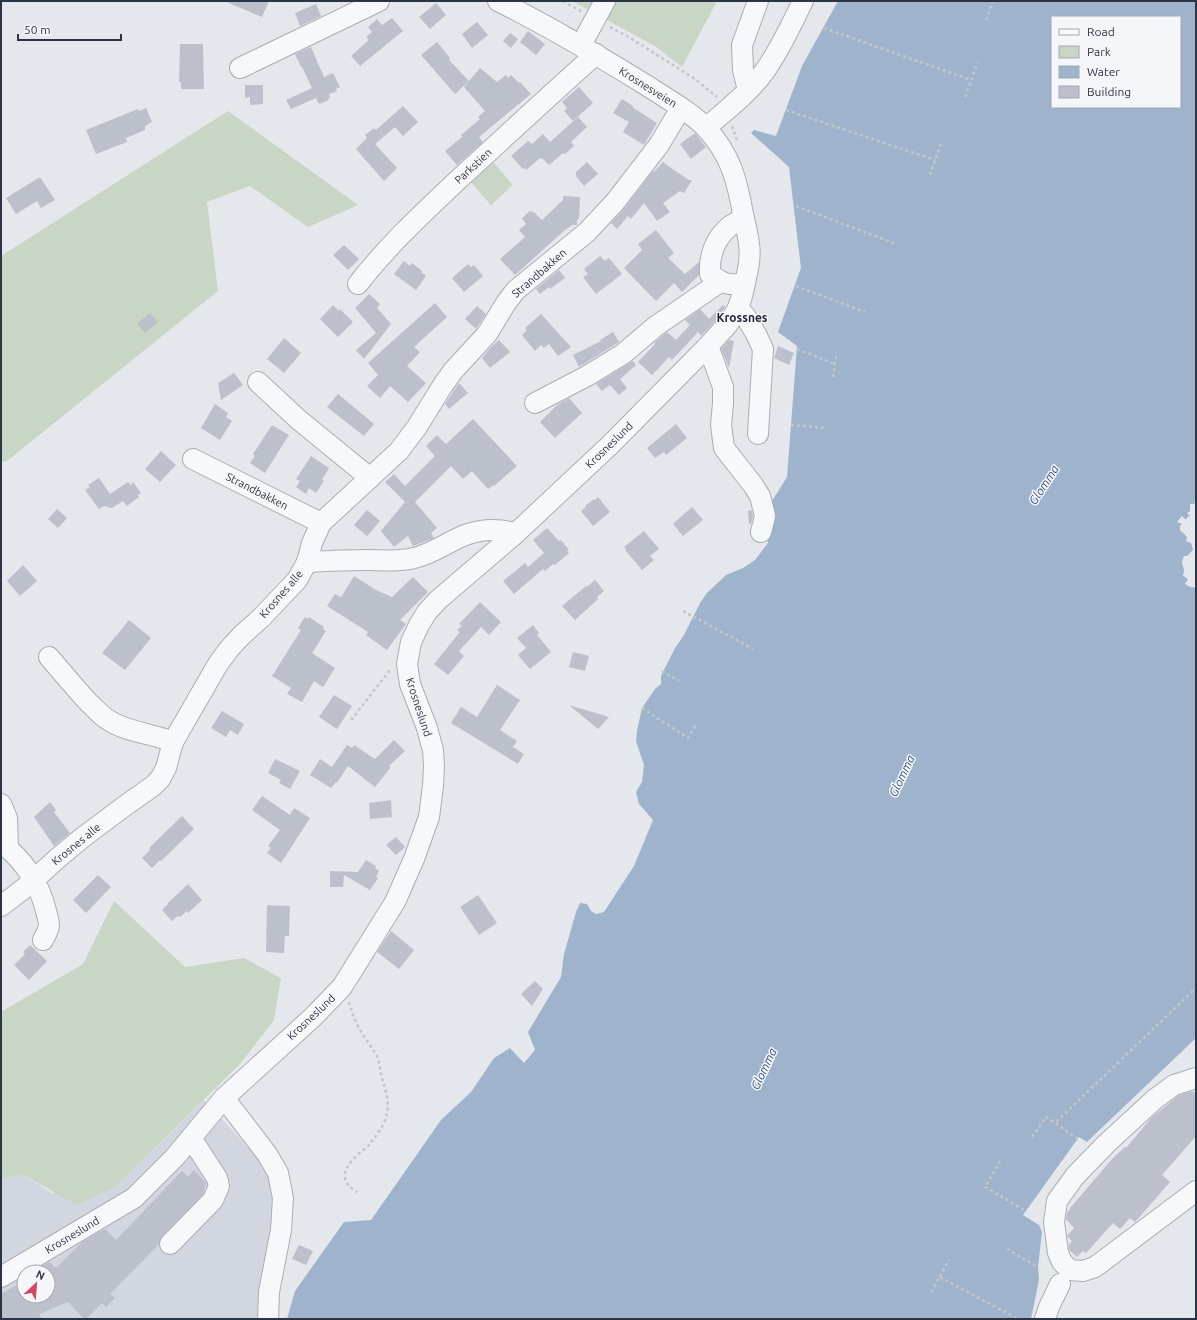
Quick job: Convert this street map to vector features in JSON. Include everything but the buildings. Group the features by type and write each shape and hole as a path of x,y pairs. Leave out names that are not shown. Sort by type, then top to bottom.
{"street":[{"path":"240,68 379,1"},
{"name":"Krosnesveien","path":"498,1 536,19 681,108 706,128 721,145 732,166 739,190 750,244 749,265 745,283"},
{"name":"Parkstien","path":"358,284 376,262 432,204 531,112 588,50 605,1"},
{"path":"748,90 743,70 742,45 758,1"},
{"path":"706,128 748,90 764,72 803,1"},
{"name":"Strandbakken","path":"307,562 312,543 321,523 387,463 409,438 446,381 487,334 516,290 587,232 615,202 659,145 681,108"},
{"path":"744,219 730,226 719,238 712,251 709,263 710,274 720,282 732,285 745,283"},
{"path":"535,403 587,376 623,354 656,326 720,282"},
{"name":"Krosneslund","path":"1,1278 134,1198 175,1157 214,1108 313,1017 342,987 395,902 424,834 430,811 434,766 433,750 427,728 410,684 407,664 410,642 419,625 427,612 448,591 515,534 609,446 708,346 728,324 738,308 745,283"},
{"path":"738,308 746,317 763,349 758,434"},
{"path":"708,346 723,387 721,425 724,448 760,496 765,516 761,532"},
{"path":"258,382 299,420 370,478"},
{"name":"Strandbakken","path":"192,459 321,523"},
{"name":"Krosnes alle","path":"1,906 26,887 82,838 154,786 166,768 173,742 207,681 229,649 285,593 296,580 307,562 345,560 406,560 425,555 463,535 472,532 493,530 509,531 515,534"},
{"path":"49,657 100,714 110,722 173,742"},
{"path":"1,804 7,818 4,845 34,879 45,903 49,927 43,940"},
{"path":"1196,1078 1174,1085 1154,1099 1107,1143 1075,1176 1057,1201 1054,1222 1058,1253 1062,1262 1070,1270 1083,1271 1094,1267 1196,1191"},
{"path":"224,1098 267,1154 278,1173 283,1198 281,1230 269,1292 268,1319"},
{"path":"170,1244 213,1200 219,1186 217,1178 191,1138"},
{"path":"1045,1319 1049,1306 1060,1284"}],"path":[{"path":"986,20 992,1"},
{"path":"824,28 971,80"},
{"path":"965,97 978,62"},
{"path":"786,110 935,160"},
{"path":"930,175 941,143"},
{"path":"796,206 896,244"},
{"path":"796,286 865,312"},
{"path":"797,349 835,364"},
{"path":"833,378 836,356"},
{"path":"791,426 827,428"},
{"path":"683,611 753,649"},
{"path":"351,720 396,662 398,661 407,664"},
{"path":"662,672 679,681"},
{"path":"642,708 688,738 696,725"},
{"path":"342,987 356,1021 379,1062 388,1098 387,1114 380,1130 368,1145 350,1163 346,1170 345,1177 348,1185 357,1192"},
{"path":"1055,1123 1196,988"},
{"path":"1032,1137 1046,1117 1078,1139"},
{"path":"1000,1161 985,1187 1026,1211"},
{"path":"1007,1249 1038,1267"},
{"path":"931,1292 950,1260"},
{"path":"940,1276 1018,1319"}],"shaded area":[{"path":"204,1100 273,1174 278,1201 264,1319 1,1319 1,1180 22,1174 52,1193 116,1186"}],"green space":[{"path":"572,1 717,1 682,67 655,46"},
{"path":"228,111 358,205 308,227 250,186 207,202 218,291 7,461 1,462 1,256"},
{"path":"490,158 513,185 491,205 467,178"},
{"path":"114,901 185,967 244,958 281,978 274,1020 241,1063 116,1186 77,1205 22,1174 1,1180 1,1012 83,964"}],"water":[{"name":"Glomma","path":"838,1 1196,1 1196,501 1194,502 1195,504 1190,504 1190,511 1187,513 1190,516 1185,519 1182,516 1177,522 1182,524 1180,526 1180,530 1187,537 1186,541 1191,543 1193,550 1187,556 1184,556 1182,562 1184,570 1183,576 1188,579 1185,584 1196,588 1196,1038 1087,1142 1079,1137 1023,1215 1039,1225 1042,1232 1038,1267 1039,1280 1031,1319 287,1319 295,1291 344,1222 371,1220 441,1120 471,1092 494,1058 510,1048 524,1063 535,1050 528,1032 561,977 564,954 580,903 587,904 591,911 596,914 604,912 634,866 653,820 639,804 636,792 642,782 644,765 636,741 642,708 655,689 661,684 661,676 675,648 684,635 700,603 707,593 726,575 743,568 755,560 768,543 767,509 787,477 797,346 778,332 801,268 789,167 751,133 754,130 776,136 802,66"}],"district":[{"name":"Krossnes","path":"742,318"}]}
